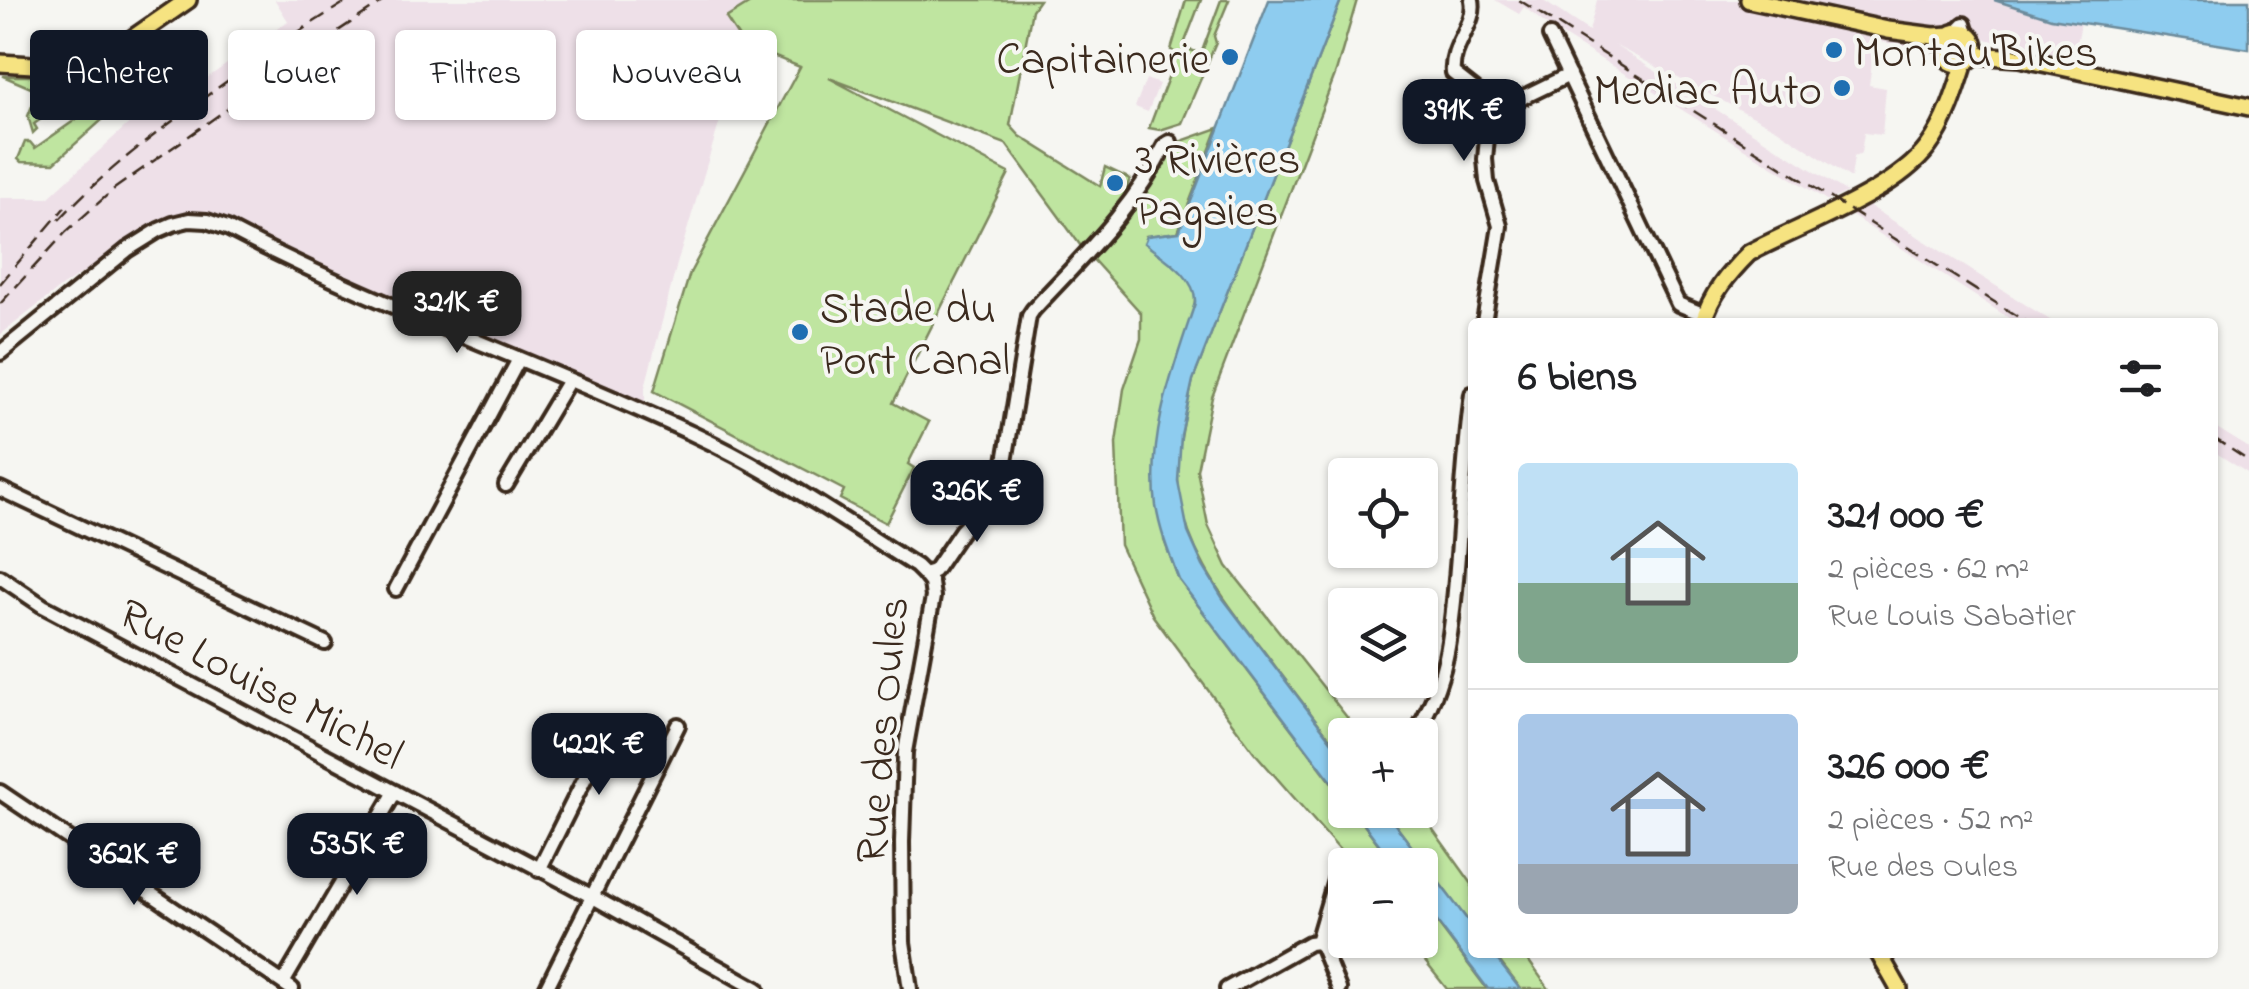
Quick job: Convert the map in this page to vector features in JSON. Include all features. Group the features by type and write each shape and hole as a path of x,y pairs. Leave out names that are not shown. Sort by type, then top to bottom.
{"main road":[{"path":"0,62 82,68 94,65 188,0"},
{"path":"1749,0 1888,30 1932,45 1959,46 2249,107"},
{"path":"1704,318 1730,272 1749,253 1896,179 1909,168 1936,136 1952,101 1952,76 1959,46"},
{"path":"1881,958 1899,989"}],"street":[{"path":"1472,0 1474,9 1453,55 1453,73 1498,109"},
{"path":"1550,36 1678,304 1702,318"},
{"path":"1485,318 1500,226 1485,160 1491,126 1498,109 1568,76"},
{"name":"Rue des Oules","path":"910,989 902,942 904,770 933,597 924,574 934,571 961,531 996,496 1002,480 1029,316 1116,222 1170,142"},
{"path":"0,352 158,230 189,220 216,223 362,294 696,435 774,477 924,574"},
{"path":"396,590 519,359"},
{"path":"506,485 569,380"},
{"path":"1426,718 1445,668 1452,628 1468,424"},
{"path":"0,489 325,643"},
{"name":"Rue Louise Michel","path":"0,577 43,606 593,897 757,989"},
{"path":"546,989 678,725"},
{"path":"539,870 588,772 553,752"},
{"path":"0,792 288,986 395,792"},
{"path":"1317,942 1328,904"},
{"path":"1227,989 1308,943 1317,942"},
{"path":"1317,942 1339,989"}],"shaded area":[{"path":"275,0 755,0 726,18 734,30 576,30 576,120 720,120 677,264 645,387 645,402 571,377 206,216 129,242 61,287 0,335 0,198 48,198 133,120 208,120 208,77 228,63 228,120 375,120 375,30 275,30 288,21"},
{"path":"1495,0 1542,0 1589,31 1597,0 1994,0 2051,18 2081,22 2074,61 1989,40 1972,23 1959,21 1941,28 1935,56 1875,40 1869,85 1886,88 1882,135 1864,133 1851,178 1777,129 1614,45 1847,192 1828,201 1548,26 1524,7 1519,14"},
{"path":"1146,79 1159,84 1148,112 1135,107"},
{"path":"1868,205 2047,318 2009,318 1849,214"},
{"path":"2218,429 2249,448 2249,474 2218,454"}],"green space":[{"name":"Stade du Port Canal","path":"755,0 1039,0 1032,10 1010,125 1020,136 1100,186 1105,167 1130,179 1122,200 1129,205 1086,253 1006,144 829,78 1009,173 893,403 929,422 908,464 914,468 886,523 840,499 844,490 654,391 690,273 772,120 777,120 777,110 800,67 777,58 777,30 734,30 726,18"},
{"path":"1186,0 1201,0 1183,47 1201,54 1221,0 1229,0 1214,36 1216,43 1182,123 1160,130 1149,128 1177,54 1171,50"},
{"path":"1341,0 1357,0 1336,72 1212,397 1197,470 1208,525 1227,566 1348,718 1328,718 1328,736 1208,573 1187,528 1178,466 1193,380"},
{"path":"3,76 30,76 30,88"},
{"path":"30,111 30,120 40,120 34,124 37,129 33,133 28,116"},
{"path":"75,120 102,120 54,163 18,159 25,142 35,148"},
{"path":"1218,128 1178,232 1147,236 1192,282 1196,292 1164,540 1179,580 1328,777 1328,828 1366,828 1381,848 1338,848 1254,752 1153,616 1120,545 1116,443 1124,389 1141,339 1141,313 1088,254 1139,198 1176,143"},
{"path":"1398,828 1432,828 1468,878 1468,921 1438,881 1438,848 1413,848"},
{"path":"1438,924 1487,989 1447,989 1422,958 1438,958"},
{"path":"1497,958 1527,958 1549,989 1521,989"}],"water":[{"path":"1269,0 1341,0 1193,380 1181,435 1178,481 1188,532 1203,566 1328,737 1328,777 1179,580 1163,535 1156,506 1155,454 1171,378 1195,303 1185,276 1144,243 1147,236 1179,232"},
{"path":"1994,0 2249,0 2249,49 2051,18"},
{"path":"1367,828 1398,828 1413,848 1382,848"},
{"path":"1438,881 1468,921 1468,958 1496,958 1520,989 1488,989 1438,923"}],"railway":[{"path":"59,220 109,172 164,128 255,61 349,0"},
{"path":"0,304 66,232 114,189 385,0"},
{"path":"1519,0 2020,318"},
{"path":"0,284 65,207"},
{"path":"2218,441 2249,461"}],"place":[{"name":"Montau'Bikes","path":"1834,50"},
{"name":"Capitainerie","path":"1230,57"},
{"name":"Mediac Auto","path":"1842,88"},
{"name":"3 Rivières Pagaies","path":"1115,183"},
{"name":"Stade du Port Canal","path":"800,332"}]}
